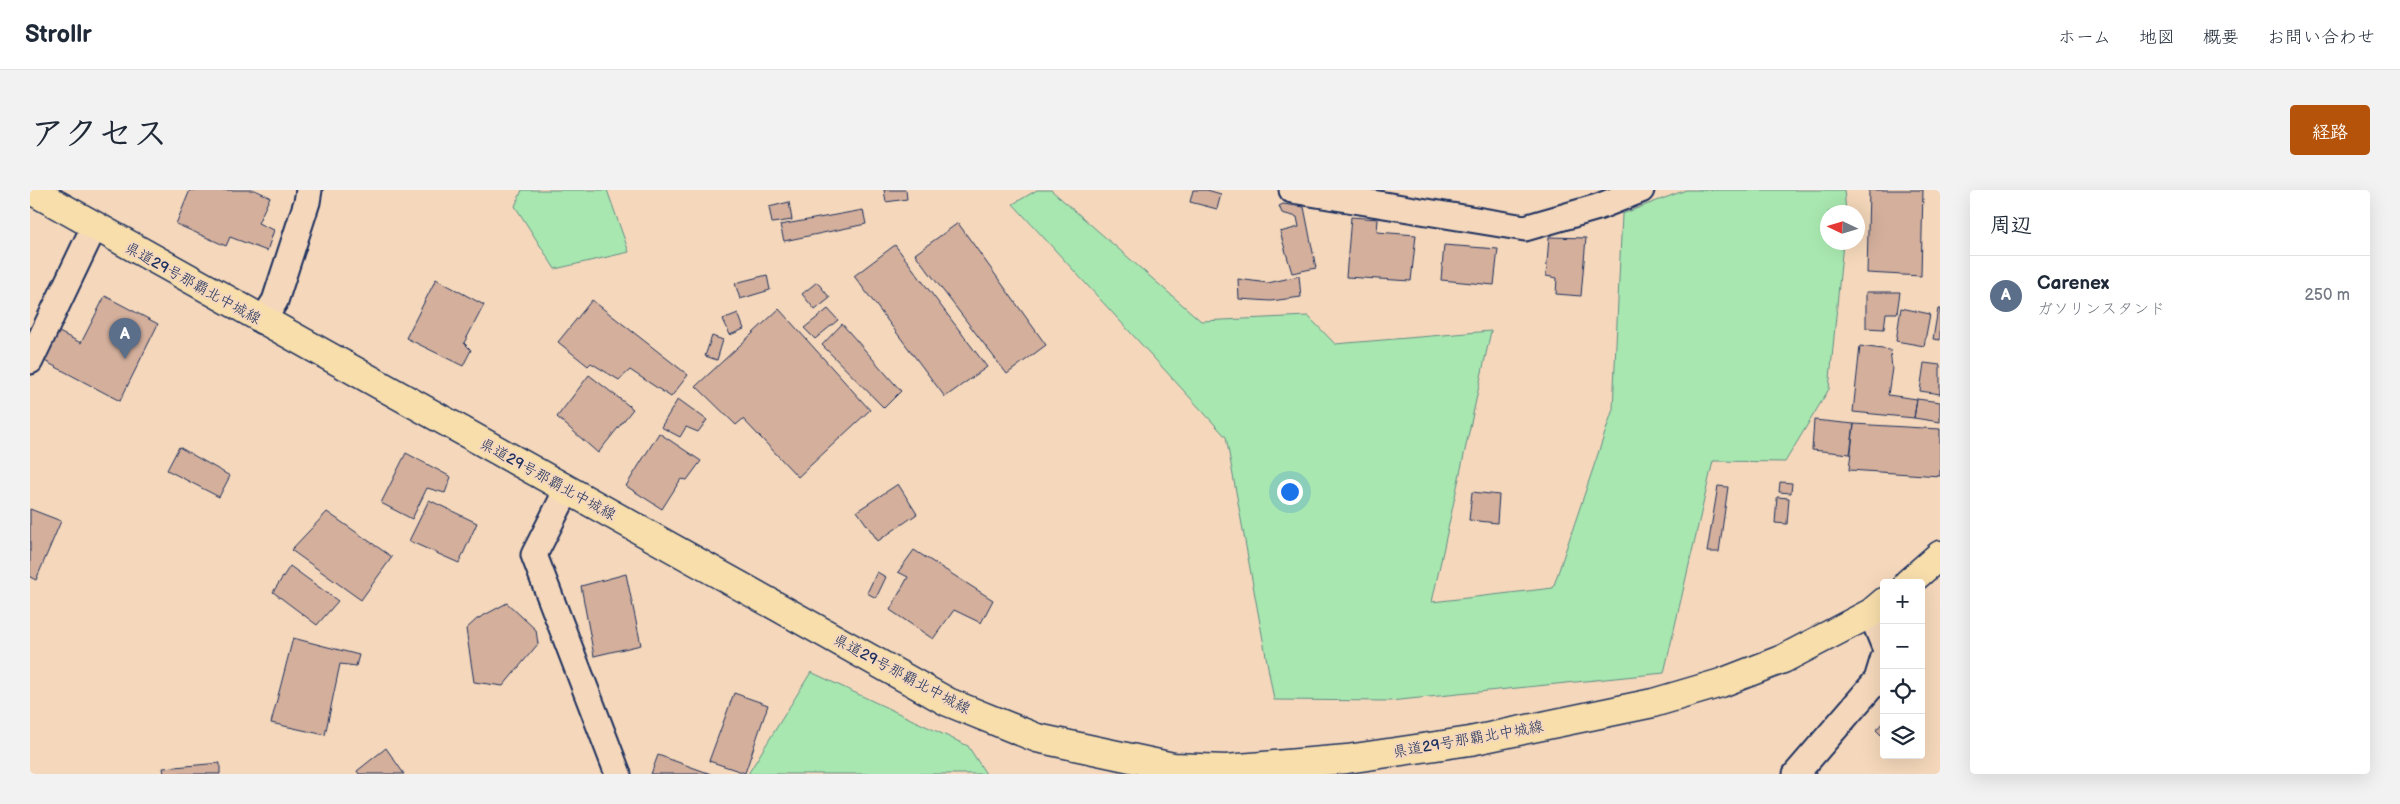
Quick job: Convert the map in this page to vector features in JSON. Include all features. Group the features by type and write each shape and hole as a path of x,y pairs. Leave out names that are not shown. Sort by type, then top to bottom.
{"main road":[{"name":"県道29号那覇北中城線","path":"30,190 948,702 1036,738 1176,770 1226,769 1347,759 1470,741 1653,703 1721,684 1783,659 1877,607"},
{"path":"1912,579 1940,554"}],"street":[{"path":"262,321 275,301 307,202 309,190"},
{"path":"1292,190 1525,228 1598,207 1641,190"},
{"path":"30,361 94,227"},
{"path":"567,490 534,555 618,774"},
{"path":"1877,607 1880,624"},
{"path":"1796,774 1878,680 1881,669"}],"green space":[{"path":"522,190 607,190 629,252 555,269 515,206"},
{"path":"1037,190 1051,190 1201,321 1308,316 1335,344 1491,331 1432,602 1553,588 1613,409 1622,214 1686,190 1844,190 1845,205 1820,205 1820,250 1842,250 1829,389 1785,462 1713,461 1664,673 1390,701 1274,700 1226,437 1013,204"},
{"path":"811,672 968,746 986,774 748,774"}],"building":[{"path":"190,190 255,190 270,197 258,223 274,230 267,251 230,237 226,246 176,224"},
{"path":"884,190 906,190 907,199 886,202"},
{"path":"1193,190 1207,190 1221,194 1217,209 1190,202"},
{"path":"1869,190 1923,190 1921,276 1867,273"},
{"path":"789,202 792,220 772,223 769,207"},
{"path":"1283,204 1304,207 1316,268 1292,273 1280,232 1299,227 1297,217 1282,213 1279,206"},
{"path":"863,210 866,224 784,241 780,225"},
{"path":"1351,217 1378,219 1377,232 1416,235 1411,281 1346,277"},
{"path":"958,223 1046,345 1007,374 915,254"},
{"path":"1549,237 1586,238 1581,296 1556,294 1557,278 1546,276"},
{"path":"895,245 987,367 945,397 854,276"},
{"path":"1444,245 1498,249 1494,285 1441,280"},
{"path":"767,275 770,290 740,299 735,283"},
{"path":"1299,276 1301,297 1271,301 1239,299 1238,279 1268,283"},
{"path":"436,279 484,305 464,343 471,350 463,366 406,338"},
{"path":"817,282 830,298 815,310 802,294"},
{"path":"1866,292 1900,292 1897,313 1886,313 1884,329 1866,328"},
{"path":"105,296 158,324 120,401 37,357 51,328 81,343"},
{"path":"592,300 688,375 671,397 630,370 619,380 591,363 588,366 558,342"},
{"path":"1901,308 1930,314 1924,346 1896,341"},
{"path":"779,309 870,410 798,477 743,419 736,425 696,386"},
{"path":"828,309 838,320 815,339 804,328"},
{"path":"1938,309 1940,309 1940,340 1933,339"},
{"path":"738,313 744,329 730,335 723,319"},
{"path":"842,324 901,391 884,408 822,345"},
{"path":"712,336 723,340 717,360 705,356"},
{"path":"1860,346 1890,350 1892,368 1888,395 1917,399 1914,418 1853,412"},
{"path":"1924,363 1940,365 1940,394 1920,391"},
{"path":"589,375 633,409 598,453 557,417"},
{"path":"678,399 707,420 698,432 686,427 680,437 661,427"},
{"path":"1917,399 1940,402 1940,422 1914,418"},
{"path":"1814,420 1854,424 1850,454 1812,450"},
{"path":"1854,424 1940,429 1940,476 1849,470"},
{"path":"659,433 701,461 687,480 681,479 662,509 626,486"},
{"path":"179,447 230,476 219,497 167,470"},
{"path":"406,453 451,477 445,493 427,488 412,519 381,503"},
{"path":"1780,482 1792,483 1791,493 1779,492"},
{"path":"898,484 917,514 878,541 857,511"},
{"path":"1718,486 1728,487 1719,552 1707,552"},
{"path":"1472,492 1499,495 1497,523 1469,520"},
{"path":"1777,497 1789,498 1787,524 1775,523"},
{"path":"429,500 477,523 459,563 409,541"},
{"path":"30,509 61,521 36,580 30,577"},
{"path":"327,512 392,557 361,600 291,550"},
{"path":"914,550 993,600 981,623 954,610 933,639 890,610 908,577 898,572"},
{"path":"290,566 338,601 317,625 273,592"},
{"path":"877,572 886,577 876,598 867,593"},
{"path":"626,574 641,645 594,656 581,586"},
{"path":"507,603 536,630 538,644 503,686 474,682 466,629 477,619"},
{"path":"293,638 359,655 356,666 340,664 325,735 271,723"},
{"path":"734,693 768,705 745,773 709,761"},
{"path":"1880,726 1880,734 1876,730"},
{"path":"386,748 404,774 359,774 357,771"},
{"path":"658,755 711,774 651,774"},
{"path":"220,763 220,774 164,774 163,768"}],"place":[{"name":"Carenex","path":"125,359"}]}
